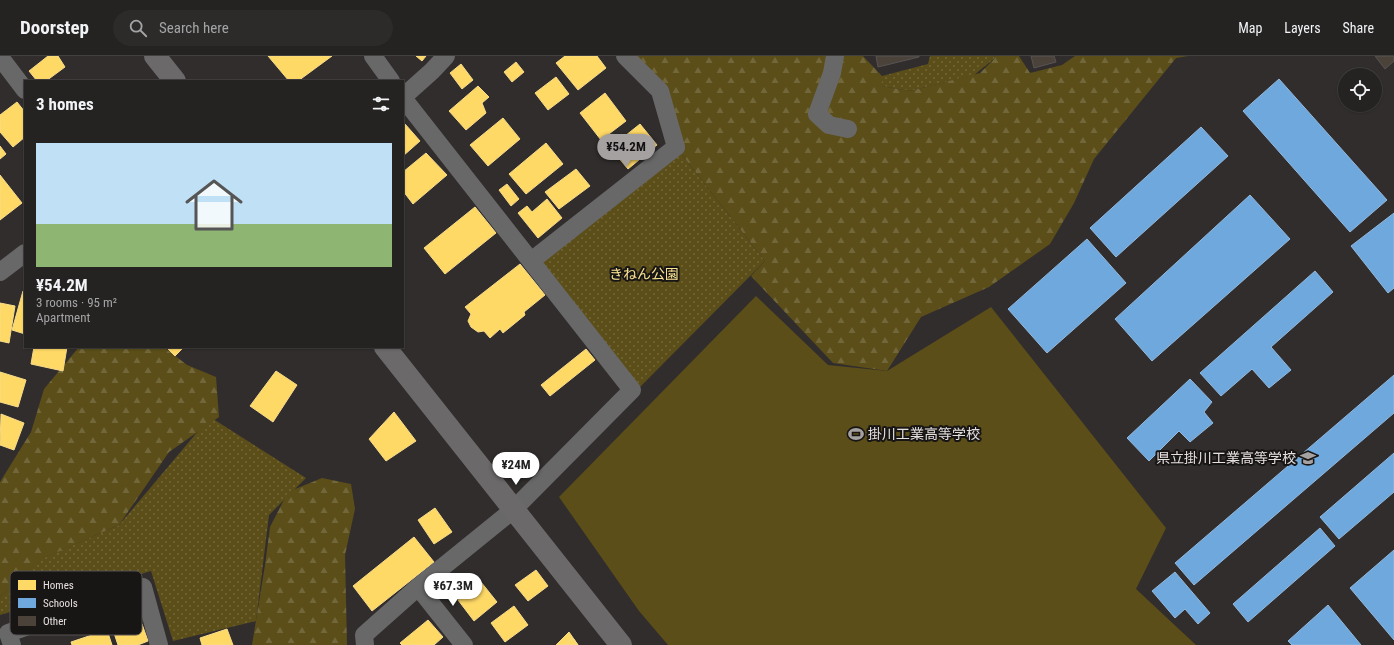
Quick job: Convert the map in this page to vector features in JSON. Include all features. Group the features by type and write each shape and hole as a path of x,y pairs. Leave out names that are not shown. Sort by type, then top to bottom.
{"street":[{"path":"155,56 174,80"},
{"path":"373,56 390,80"},
{"path":"404,97 446,56"},
{"path":"531,261 676,147 660,91 625,56"},
{"path":"835,56 832,73 817,114 829,125 848,129"},
{"path":"1,61 24,89"},
{"path":"365,645 364,635 418,587 513,510 632,390 404,99"},
{"path":"0,272 24,254"},
{"path":"386,348 621,645"},
{"path":"418,587 464,645"},
{"path":"142,588 159,645"},
{"path":"10,632 8,633 12,645"}],"green space":[{"path":"618,56 863,56 882,76 882,86 910,91 980,73 995,58 994,56 1019,56 1030,73 1062,65 1075,56 1188,56 1176,58 1094,159 1074,203 1050,244 989,287 921,317 887,371 833,363 751,276 765,261 679,151 669,124 639,70"},
{"path":"930,56 994,56 995,58 974,75 910,91 882,86 882,76 928,64"},
{"name":"きねん公園","path":"679,151 765,261 637,390 531,261"},
{"name":"掛川工業高等学校","path":"756,296 828,365 887,371 991,307 1166,528 1136,589 1196,645 668,645 639,611 559,497"},
{"path":"78,348 165,348 187,365 216,377 219,417 169,452 119,525 44,558 29,571 10,571 10,588 0,597 0,482 31,432 44,389"},
{"path":"210,417 306,478 269,515 256,621 173,641 151,571 142,574 142,571 29,571 43,558 119,525"},
{"path":"322,478 351,484 355,509 345,555 347,645 252,645 270,527 288,492"},
{"path":"10,588 10,612 0,615 0,597"}],"building: Homes":[{"path":"48,56 58,56 65,67 47,80 36,80 29,71"},
{"path":"268,56 332,56 299,80 288,80"},
{"path":"416,56 426,56 422,61"},
{"path":"565,56 597,56 606,68 578,90 556,63"},
{"path":"516,62 524,72 512,82 504,72"},
{"path":"461,64 473,80 462,89 450,73"},
{"path":"556,77 569,94 548,110 535,93"},
{"path":"478,86 489,97 482,103 486,113 466,130 449,111"},
{"path":"605,93 626,121 601,140 580,113"},
{"path":"17,102 24,111 24,138 13,147 0,132 0,115"},
{"path":"503,118 520,139 488,166 470,145"},
{"path":"404,124 420,141 404,155"},
{"path":"640,124 657,145 628,169 610,148"},
{"path":"546,143 563,164 526,194 509,174"},
{"path":"0,146 6,154 0,159"},
{"path":"426,153 447,175 413,204 404,192 404,171"},
{"path":"576,169 590,186 559,209 545,192"},
{"path":"0,175 22,203 0,220"},
{"path":"507,184 519,199 511,206 499,190"},
{"path":"547,199 562,218 538,238 518,213 527,206 532,212"},
{"path":"475,207 496,233 445,274 424,248"},
{"path":"520,264 545,295 524,312 525,315 503,333 500,329 490,338 484,331 478,332 471,327 468,321 471,314 465,307"},
{"path":"23,291 24,291 24,334 12,330"},
{"path":"0,303 15,306 9,343 0,341"},
{"path":"34,348 67,348 63,371 31,364"},
{"path":"167,348 183,348 175,356"},
{"path":"586,349 595,360 550,396 541,385"},
{"path":"276,371 297,385 273,422 250,406"},
{"path":"0,372 26,380 18,407 0,402"},
{"path":"394,412 416,441 386,461 369,439"},
{"path":"1,414 24,423 14,450 0,445"},
{"path":"435,508 452,532 434,544 418,520"},
{"path":"414,537 434,562 372,611 353,586"},
{"path":"536,570 548,586 528,601 515,585"},
{"path":"481,582 497,602 474,621 458,600"},
{"path":"514,606 528,625 505,642 491,623"},
{"path":"428,620 443,637 434,645 402,645 400,643"},
{"path":"142,624 148,641 138,645 118,645 115,635 142,635"},
{"path":"227,629 233,645 202,645 200,638"},
{"path":"569,632 578,645 556,645"},
{"path":"92,635 109,635 112,645 72,645 71,642"},
{"path":"573,638 578,645 564,645"}],"building: Schools":[{"path":"1279,79 1387,200 1350,232 1243,111"},
{"path":"1201,127 1228,156 1116,257 1090,228"},
{"path":"1250,195 1290,239 1152,361 1115,319"},
{"path":"1394,213 1394,288 1388,293 1351,246"},
{"path":"1087,239 1126,283 1047,353 1008,309"},
{"path":"1315,271 1333,292 1271,347 1291,370 1269,388 1252,369 1221,396 1200,373"},
{"path":"1394,375 1394,413 1194,585 1175,563"},
{"path":"1190,379 1212,402 1204,412 1213,423 1190,442 1179,431 1149,461 1127,438"},
{"path":"1394,453 1394,492 1339,539 1320,517"},
{"path":"1320,528 1335,546 1248,622 1233,604"},
{"path":"1394,550 1394,640 1350,588"},
{"path":"1175,572 1210,613 1198,624 1185,609 1175,618 1152,591"},
{"path":"1328,605 1361,645 1292,645 1288,641"}],"building: Other":[{"path":"876,56 919,56 919,57 878,67"},
{"path":"1031,56 1054,56 1056,62 1034,68"},
{"path":"1375,56 1394,56 1394,61 1385,69"}],"place":[{"name":"掛川工業高等学校","path":"856,434"},
{"name":"県立掛川工業高等学校","path":"1308,458"}]}
